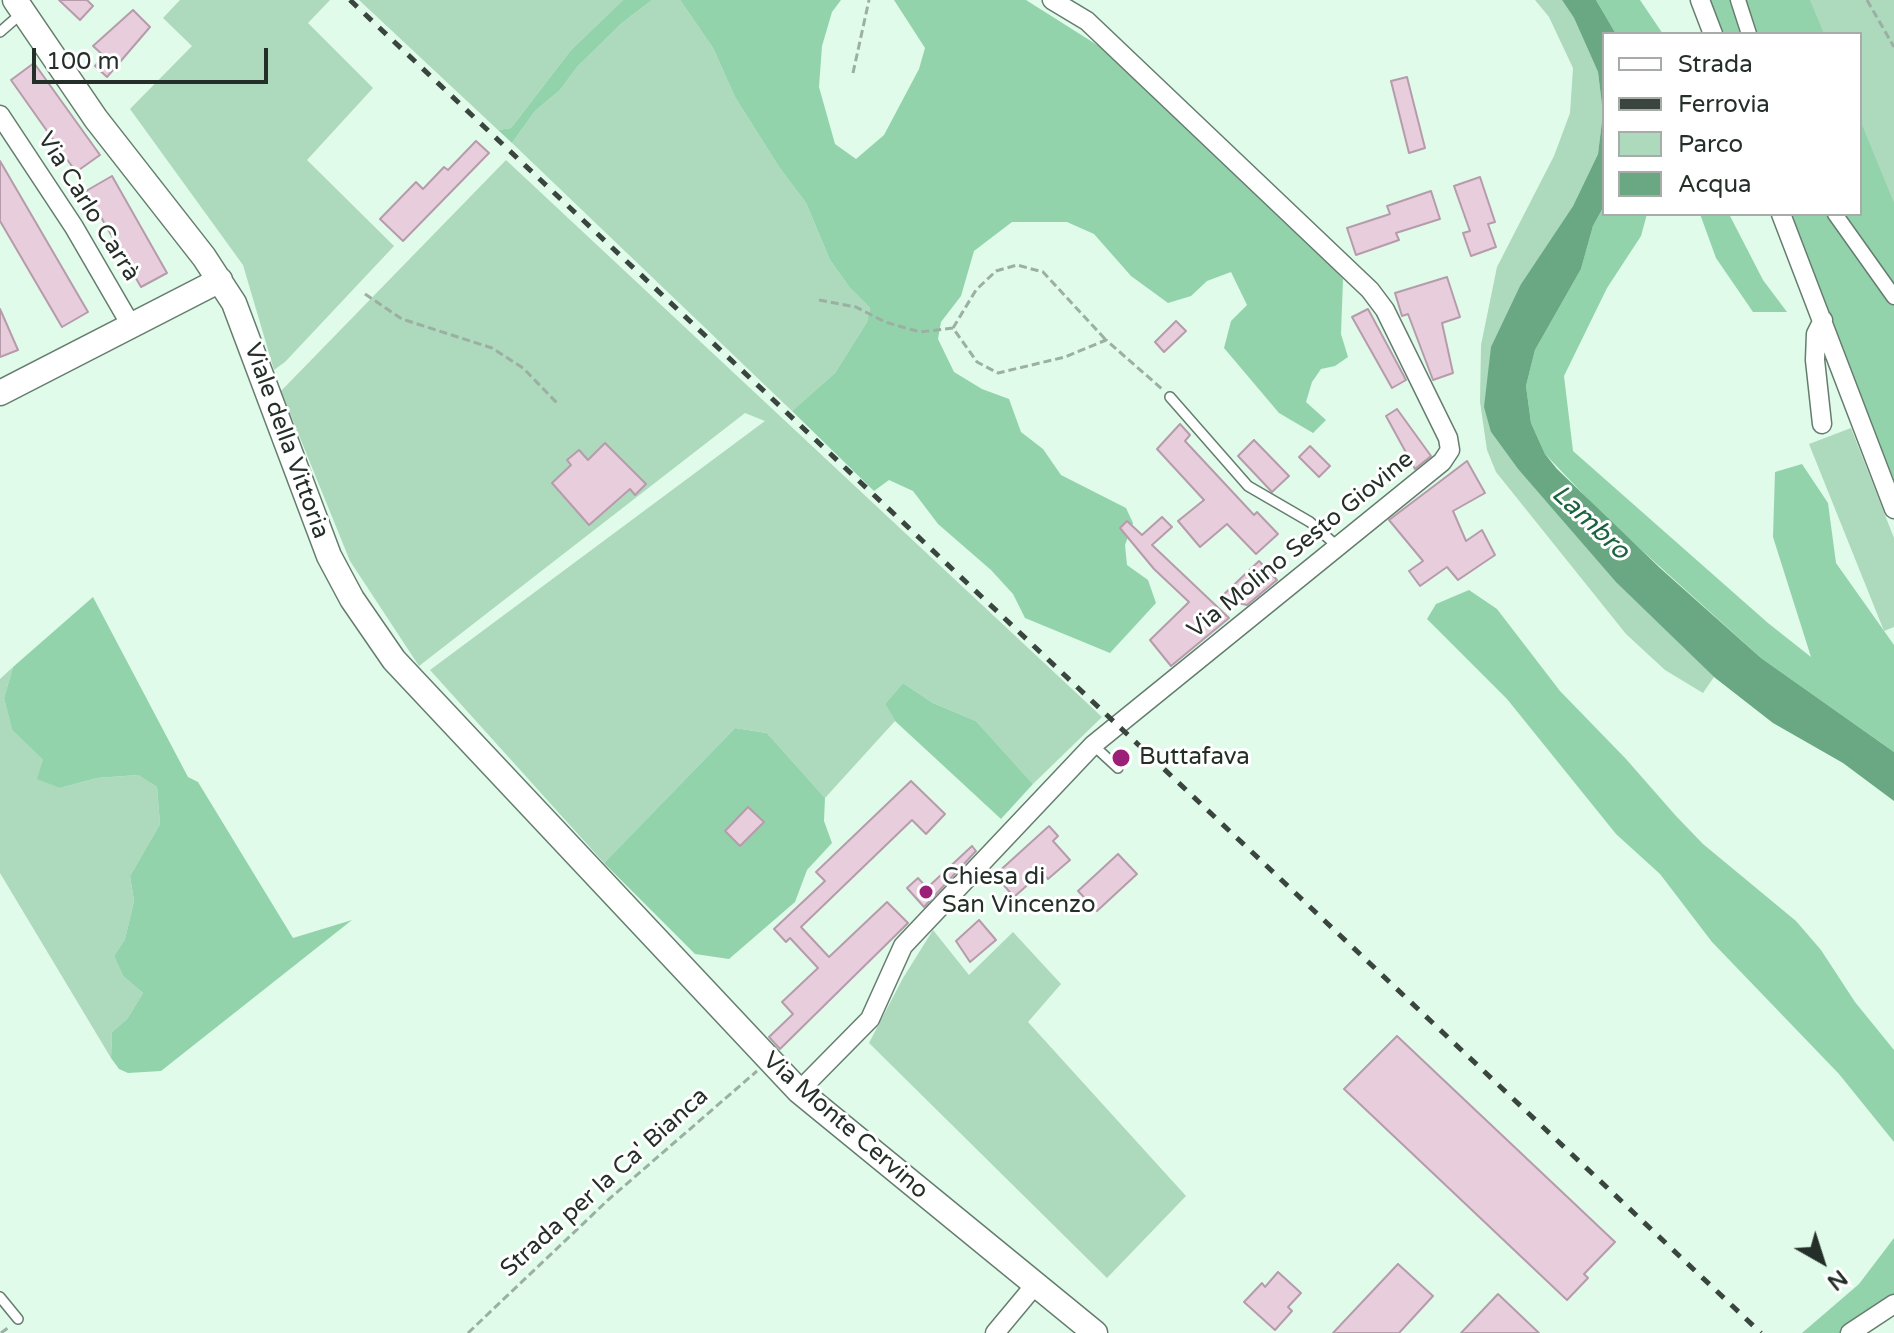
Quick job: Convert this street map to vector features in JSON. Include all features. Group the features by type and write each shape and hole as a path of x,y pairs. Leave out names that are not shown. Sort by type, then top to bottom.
{"street":[{"name":"Via Molino Sesto Giovine","path":"799,1091 870,1019 903,946 1093,745 1442,462 1450,450 1448,438 1385,310 1370,290 1087,21 1052,0"},
{"path":"1700,0 1712,32"},
{"path":"1738,0 1748,32"},
{"name":"Viale della Vittoria","path":"19,6 96,119 220,280 234,303 329,556 352,599 394,660 583,862"},
{"name":"Via Carlo Carrà","path":"0,115 59,203 132,327"},
{"path":"1782,216 1894,509"},
{"path":"1836,216 1894,297"},
{"path":"0,393 220,280"},
{"path":"1822,424 1815,360 1816,334 1823,320"},
{"name":"Via Monte Cervino","path":"583,862 799,1091 1095,1333"},
{"path":"995,1333 1035,1285"},
{"path":"1850,1333 1894,1304"}],"lane":[{"path":"0,32 19,6"},
{"path":"1170,397 1248,486 1310,522 1337,546"},
{"path":"1093,745 1118,768"},
{"path":"0,1297 18,1319"}],"path":[{"path":"853,73 869,0"},
{"path":"1867,0 1894,47"},
{"path":"953,328 976,290 996,271 1017,265 1043,272 1106,340 1170,397"},
{"path":"365,294 402,319 492,348 523,368 557,403"},
{"path":"819,300 856,307 885,322 920,332 953,328"},
{"path":"953,328 977,362 998,373 1065,357 1106,340"},
{"name":"Strada per la Ca' Bianca","path":"468,1333 608,1200 769,1061"}],"green space":[{"path":"180,0 330,0 308,23 373,88 307,160 394,246 274,370 243,265 130,109 192,46 163,18"},
{"path":"359,0 623,0 571,50 511,128 498,130"},
{"path":"652,0 680,0 713,48 735,97 806,203 830,260 850,288 870,308 867,322 835,373 792,411 512,143 535,111 560,90 577,67 622,23"},
{"path":"1535,0 1562,0 1574,18 1598,72 1602,121 1598,154 1573,206 1521,284 1491,432 1518,469 1617,582 1714,677 1703,693 1665,670 1626,634 1496,472 1487,450 1480,402 1481,345 1497,267 1554,156 1570,113 1573,68 1549,17"},
{"path":"1709,0 1894,0 1894,490 1860,216 1862,32 1720,32"},
{"path":"506,160 1102,717 1033,784 976,721 933,703 903,683 885,704 895,721 825,798 767,733 735,728 604,863 430,670 765,421 745,413 419,666 350,561 281,391"},
{"path":"1851,428 1894,538 1894,627 1884,631 1809,444"},
{"path":"13,667 4,698 12,730 43,760 60,788 97,778 138,775 157,787 160,824 130,876 134,901 125,939 114,956 123,976 143,993 127,1019 112,1032 111,1058 0,873 0,679"},
{"path":"933,930 969,975 1013,932 1061,984 1028,1022 1186,1196 1107,1278 869,1043 903,978"}],"shaded area":[{"path":"623,0 652,0 622,23 577,67 560,90 535,111 512,143 498,130 511,128 571,50"},
{"path":"680,0 841,0 832,12 822,46 819,87 835,144 856,159 884,135 919,69 925,48 894,0 1026,0 1102,48 1294,224 1343,279 1341,334 1348,357 1335,366 1321,369 1312,382 1306,402 1326,420 1313,433 1279,413 1224,348 1231,321 1247,305 1231,272 1207,281 1191,296 1168,303 1131,276 1094,234 1067,222 1012,222 974,251 961,296 941,322 938,339 954,372 982,389 1009,399 1021,432 1043,449 1061,475 1126,508 1133,523 1125,545 1127,565 1148,580 1156,603 1110,653 1025,618 1013,594 991,570 938,524 913,491 889,480 874,491 792,411 835,373 867,322 870,308 850,288 830,260 806,203 735,97 713,48"},
{"path":"1596,0 1640,0 1662,32 1615,32"},
{"path":"1709,0 1810,0 1823,32 1720,32"},
{"path":"1862,125 1894,203 1894,490 1790,216 1862,216"},
{"path":"1602,210 1602,216 1646,216 1641,236 1607,288 1564,376 1573,451 1768,623 1811,657 1773,537 1775,472 1802,464 1828,503 1836,563 1894,645 1894,752 1761,658 1606,518 1545,454 1531,423 1526,386 1535,350 1581,269 1593,226"},
{"path":"1701,216 1730,216 1763,280 1787,312 1753,312 1716,258"},
{"path":"1469,590 1497,609 1560,691 1703,844 1796,921 1821,950 1855,1002 1894,1050 1894,1142 1839,1074 1712,942 1660,874 1616,834 1507,699 1427,619 1436,604"},
{"path":"93,597 188,777 198,782 293,938 352,920 161,1071 128,1073 119,1069 111,1058 112,1032 127,1019 143,993 123,976 114,956 125,939 134,901 130,876 160,824 157,787 138,775 97,778 60,788 37,779 43,760 12,730 4,698 13,667"},
{"path":"903,683 933,703 976,721 1033,784 1001,819 895,721 885,704"},
{"path":"735,728 767,733 825,798 824,821 832,843 807,870 795,902 729,959 695,954 604,863"},
{"path":"1894,1238 1894,1304 1850,1333 1802,1333 1859,1284"}],"water":[{"path":"1562,0 1596,0 1615,32 1602,32 1602,105 1598,72 1574,18"},
{"name":"Lambro","path":"1602,121 1602,210 1593,226 1581,269 1535,350 1526,386 1531,423 1545,454 1660,568 1761,658 1894,752 1894,801 1843,763 1773,723 1714,677 1616,582 1518,469 1491,432 1484,407 1491,347 1521,284 1573,206 1598,154"}],"building":[{"path":"59,0 87,0 93,6 80,20"},
{"path":"133,10 150,27 107,77 95,66 104,56 93,46"},
{"path":"34,63 100,155 76,172 11,80"},
{"path":"1407,77 1425,148 1409,153 1391,81"},
{"path":"476,141 489,153 403,241 380,219 416,182 423,189 444,167 448,170"},
{"path":"0,161 88,312 62,327 0,221"},
{"path":"112,176 167,273 141,287 86,191"},
{"path":"1480,177 1495,222 1488,224 1496,247 1471,256 1463,233 1470,231 1454,186"},
{"path":"1431,191 1440,219 1396,233 1399,240 1356,255 1347,228 1390,214 1387,206"},
{"path":"1447,277 1460,317 1442,323 1453,373 1433,380 1408,314 1402,316 1395,293"},
{"path":"0,309 18,350 0,357"},
{"path":"1368,309 1406,380 1392,388 1352,317"},
{"path":"1176,321 1186,331 1164,352 1155,342"},
{"path":"1397,409 1431,456 1415,469 1386,416"},
{"path":"1180,424 1190,435 1185,441 1254,515 1257,512 1278,534 1256,554 1227,524 1200,547 1178,521 1204,500 1157,449"},
{"path":"1254,440 1289,476 1272,492 1238,456"},
{"path":"605,443 646,484 635,495 630,489 589,525 552,483 571,465 567,460 579,450 588,460"},
{"path":"1310,446 1330,466 1319,477 1299,457"},
{"path":"1467,461 1485,493 1453,511 1466,541 1482,530 1495,555 1458,580 1447,567 1420,586 1409,571 1423,561 1389,520"},
{"path":"1162,517 1172,527 1152,545 1229,618 1171,666 1150,640 1189,602 1154,569 1120,528 1127,521 1142,535"},
{"path":"1259,561 1277,580 1247,605 1219,599"},
{"path":"911,781 945,814 926,834 912,820 801,927 829,957 887,902 908,923 780,1049 769,1037 793,1014 782,1002 818,968 790,938 786,942 774,929 825,881 816,872"},
{"path":"748,807 764,822 740,846 725,831"},
{"path":"1049,826 1058,836 1053,841 1070,860 1048,879 1042,872 1014,897 995,875"},
{"path":"972,846 976,851 924,907 907,888 918,878 927,888"},
{"path":"1118,854 1137,874 1097,911 1078,891"},
{"path":"979,920 996,940 970,962 956,941"},
{"path":"1397,1036 1615,1242 1584,1274 1588,1278 1567,1300 1344,1089"},
{"path":"1398,1264 1433,1296 1399,1333 1333,1333"},
{"path":"1278,1272 1301,1293 1288,1307 1292,1311 1275,1330 1244,1302 1262,1283 1265,1287"},
{"path":"1498,1294 1539,1333 1461,1333"}],"railway":[{"path":"350,0 1761,1333"}],"place":[{"name":"Buttafava","path":"1121,758"},
{"name":"Chiesa di San Vincenzo","path":"926,892"}]}
